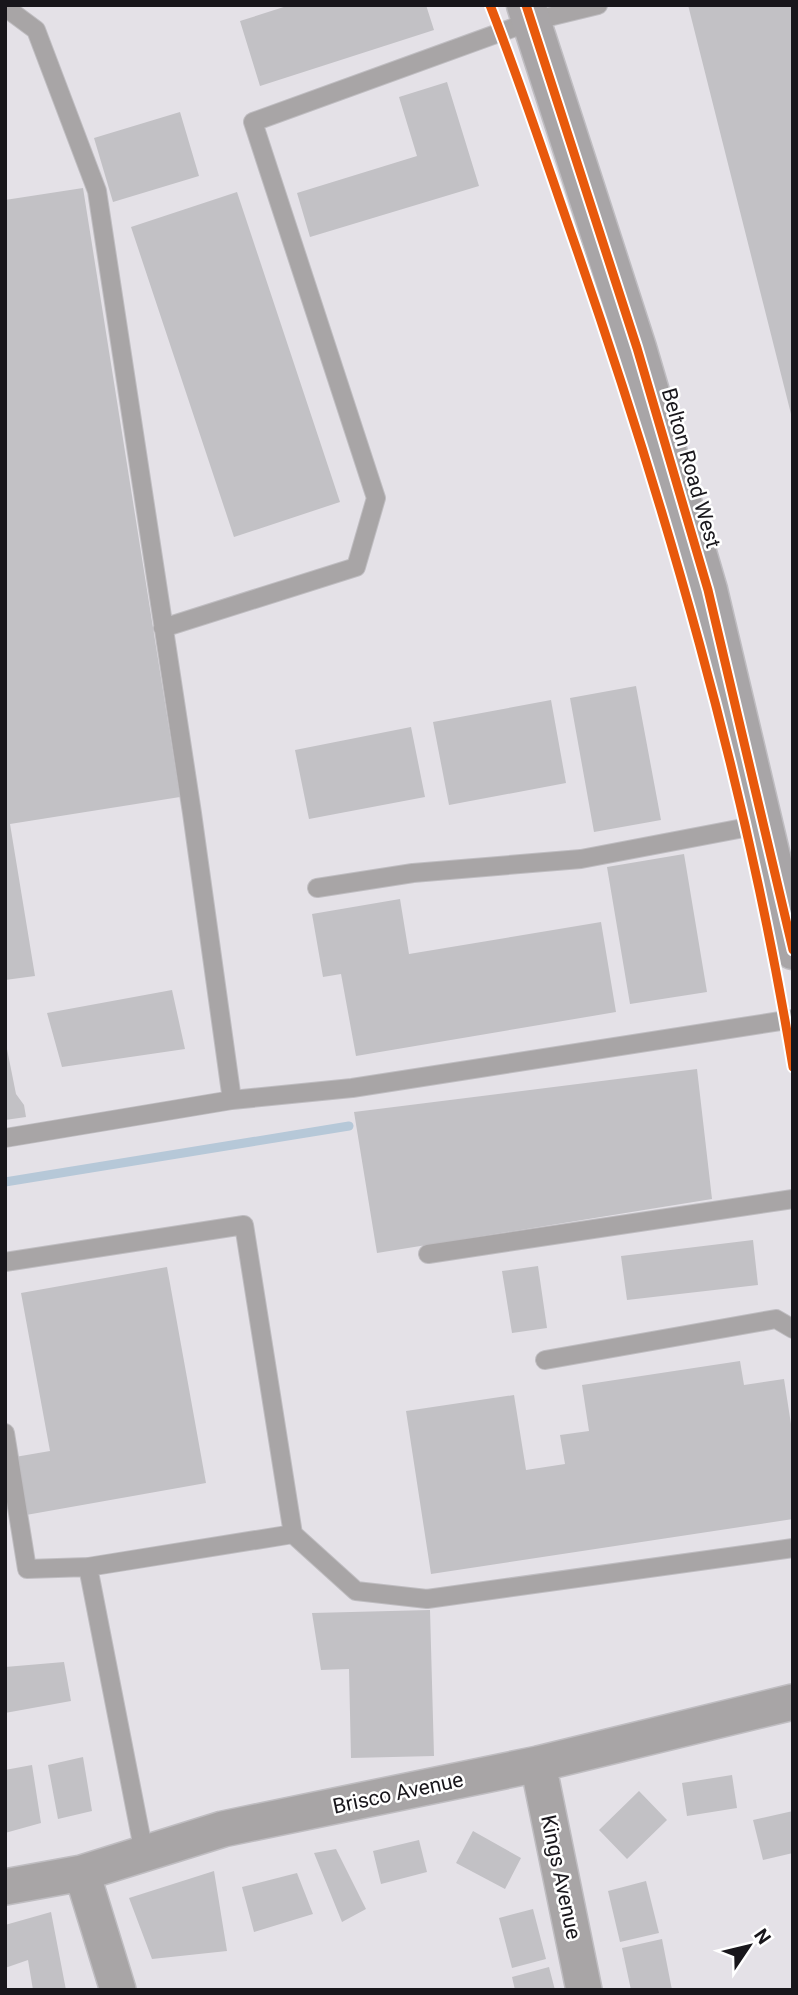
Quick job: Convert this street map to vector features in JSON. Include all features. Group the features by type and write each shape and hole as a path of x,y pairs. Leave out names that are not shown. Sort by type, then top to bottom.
{"street":[{"name":"Belton Road West","path":"529,13 679,489 708,590 793,950"},
{"name":"Brisco Avenue","path":"5,1886 82,1872 223,1829 538,1764 792,1704"},
{"name":"Kings Avenue","path":"538,1764 584,1990"},
{"path":"82,1872 118,1990"}],"lane":[{"path":"163,628 356,567 376,498 254,122 529,13 598,5"},
{"path":"5,7 36,30 97,191 232,1100"},
{"path":"317,888 413,873 581,859 764,824"},
{"path":"5,1138 232,1100 352,1088 793,1019"},
{"path":"428,1254 793,1199"},
{"path":"5,1262 244,1225 293,1534 356,1591 427,1599 793,1548"},
{"path":"545,1360 765,1320 776,1319 793,1329"},
{"path":"5,1433 27,1569 88,1567 293,1534"},
{"path":"88,1567 144,1853"}],"building":[{"path":"290,5 426,5 434,30 260,86 240,21"},
{"path":"688,5 793,5 793,418 792,418"},
{"path":"447,82 479,186 310,237 297,193 417,156 399,97"},
{"path":"180,112 199,176 113,202 94,138"},
{"path":"83,188 180,797 10,824 35,976 5,980 5,200"},
{"path":"237,192 340,502 234,537 131,227"},
{"path":"636,686 661,820 594,832 570,698"},
{"path":"551,700 566,783 449,805 433,722"},
{"path":"411,727 425,797 309,819 295,750"},
{"path":"684,854 707,992 630,1004 607,867"},
{"path":"400,899 409,954 601,922 616,1012 356,1056 341,974 323,977 312,914"},
{"path":"172,990 185,1049 62,1067 47,1013"},
{"path":"5,1039 16,1094 24,1105 26,1117 5,1120"},
{"path":"697,1069 712,1199 377,1253 354,1112"},
{"path":"753,1240 758,1285 627,1300 621,1256"},
{"path":"538,1266 547,1328 512,1333 502,1271"},
{"path":"167,1267 206,1483 26,1515 15,1457 50,1451 21,1293"},
{"path":"740,1361 744,1385 784,1379 793,1437 793,1519 431,1574 406,1411 514,1395 526,1470 565,1464 560,1435 589,1431 582,1385"},
{"path":"430,1610 434,1756 351,1758 349,1669 321,1670 312,1613"},
{"path":"64,1662 71,1701 5,1713 5,1667"},
{"path":"83,1757 92,1811 58,1819 48,1765"},
{"path":"32,1765 41,1823 5,1833 5,1770"},
{"path":"732,1775 737,1808 687,1816 682,1783"},
{"path":"639,1791 667,1820 627,1859 599,1830"},
{"path":"793,1811 793,1853 763,1860 753,1820"},
{"path":"473,1831 521,1858 505,1889 456,1863"},
{"path":"419,1840 427,1872 381,1884 373,1851"},
{"path":"336,1849 366,1909 342,1922 314,1853"},
{"path":"214,1871 227,1951 152,1959 129,1898"},
{"path":"297,1873 313,1914 254,1932 242,1887"},
{"path":"646,1881 659,1933 620,1942 608,1891"},
{"path":"533,1909 546,1959 512,1968 499,1918"},
{"path":"51,1912 66,1990 33,1990 28,1960 5,1968 5,1925"},
{"path":"662,1939 672,1990 631,1990 622,1948"},
{"path":"549,1967 555,1990 515,1990 512,1977"}],"waterway":[{"path":"5,1182 349,1126"}],"cycle path":[{"path":"490,5 605,333 700,644 752,854 793,1067"},
{"path":"526,5 637,348 708,590 793,950"}]}
